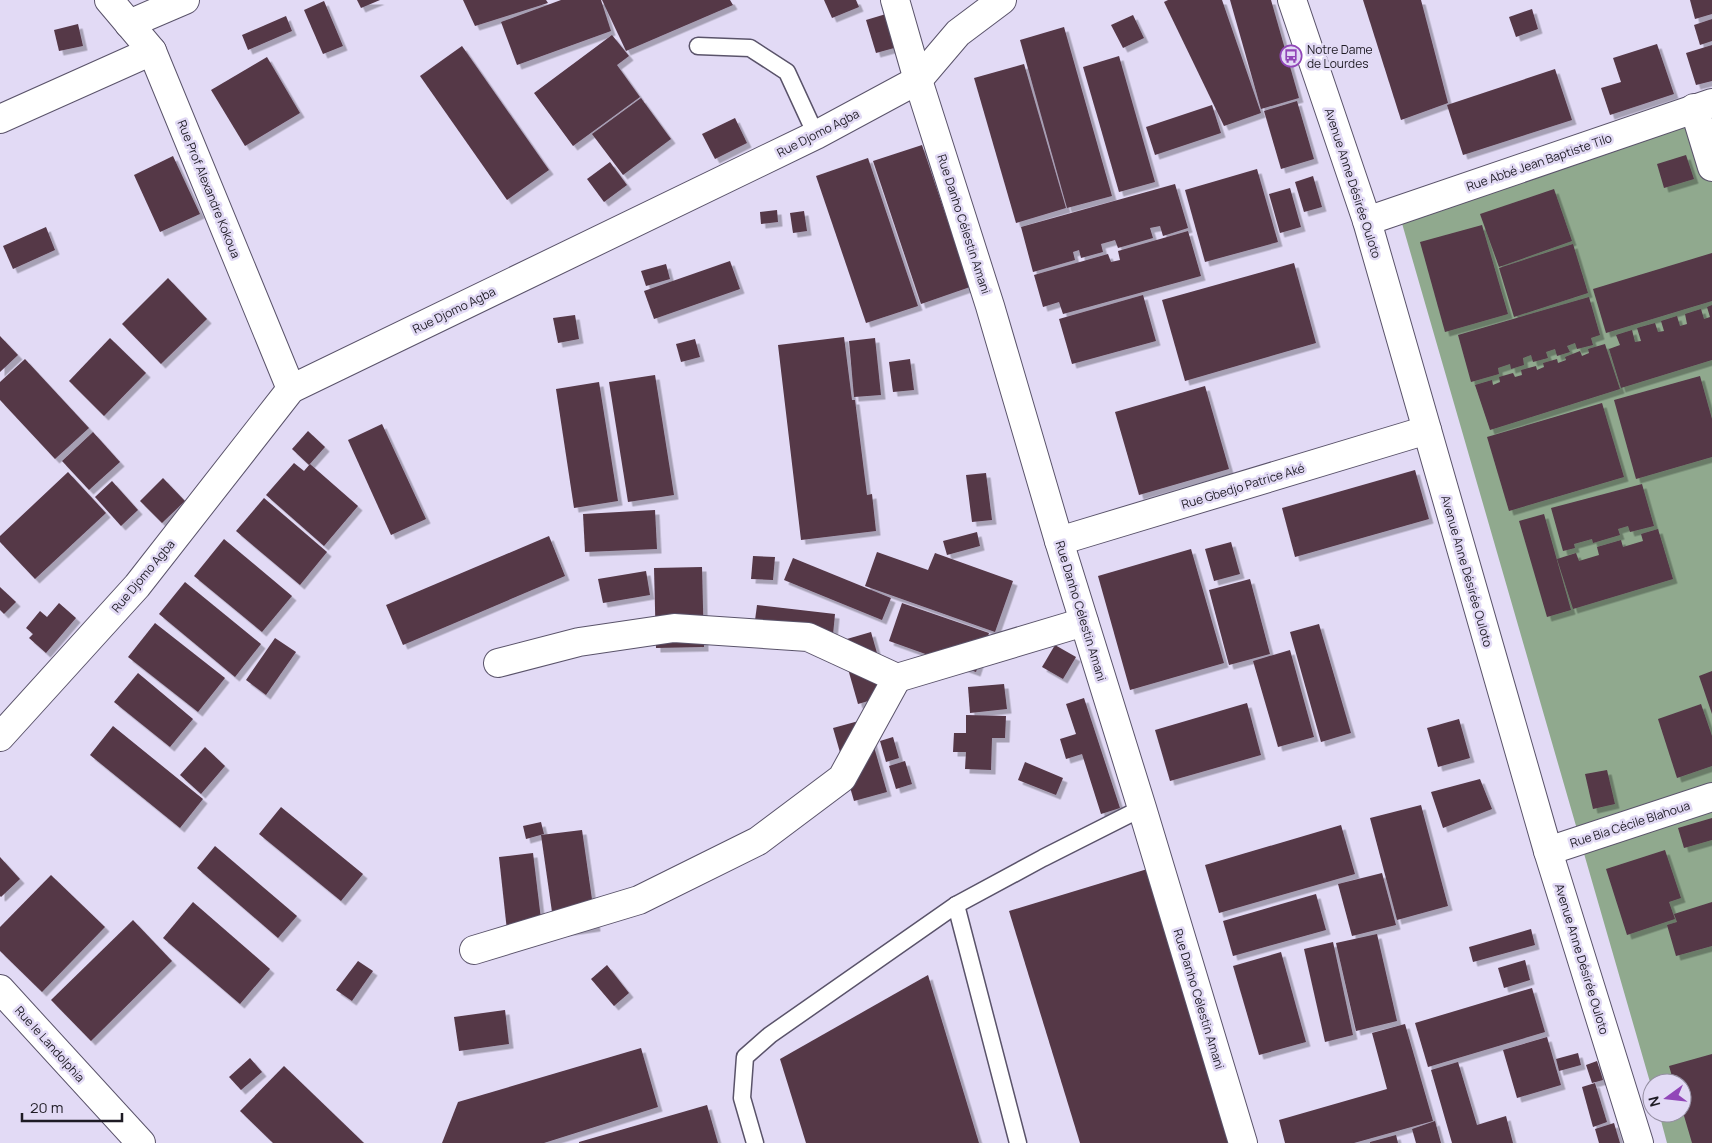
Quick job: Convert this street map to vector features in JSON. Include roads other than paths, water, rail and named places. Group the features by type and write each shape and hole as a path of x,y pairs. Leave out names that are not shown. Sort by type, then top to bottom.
{"street":[{"name":"Rue Prof Alexandre Kokoua","path":"109,0 152,51 291,389"},
{"path":"129,24 185,0"},
{"name":"Rue Danho Célestin Amani","path":"895,0 918,80 990,306 1059,541 1243,1143"},
{"name":"Rue Djomo Agba","path":"0,737 137,586 291,389 816,135 918,80 958,33 1002,0"},
{"name":"Avenue Anne Désirée Ouloto","path":"1292,0 1367,221 1548,851 1639,1143"},
{"path":"0,119 152,51"},
{"path":"1703,106 1712,167"},
{"name":"Rue Abbé Jean Baptiste Tilo","path":"1367,221 1703,106"},
{"name":"Rue Gbedjo Patrice Aké","path":"1059,541 1427,430"},
{"path":"498,663 579,642 674,628 808,637 897,678 1084,622"},
{"path":"474,950 639,900 758,841 842,778 897,678"},
{"name":"Rue Bia Cécile Blahoua","path":"1548,851 1712,797"},
{"name":"Rue le Landolphia","path":"0,989 140,1143"}],"lane":[{"path":"698,46 750,48 787,72 816,135"},
{"path":"755,1143 742,1098 745,1057 770,1036 956,905 1142,808"},
{"path":"956,905 1018,1143"}],"place":[{"name":"Notre Dame de Lourdes","path":"1291,56"}]}
